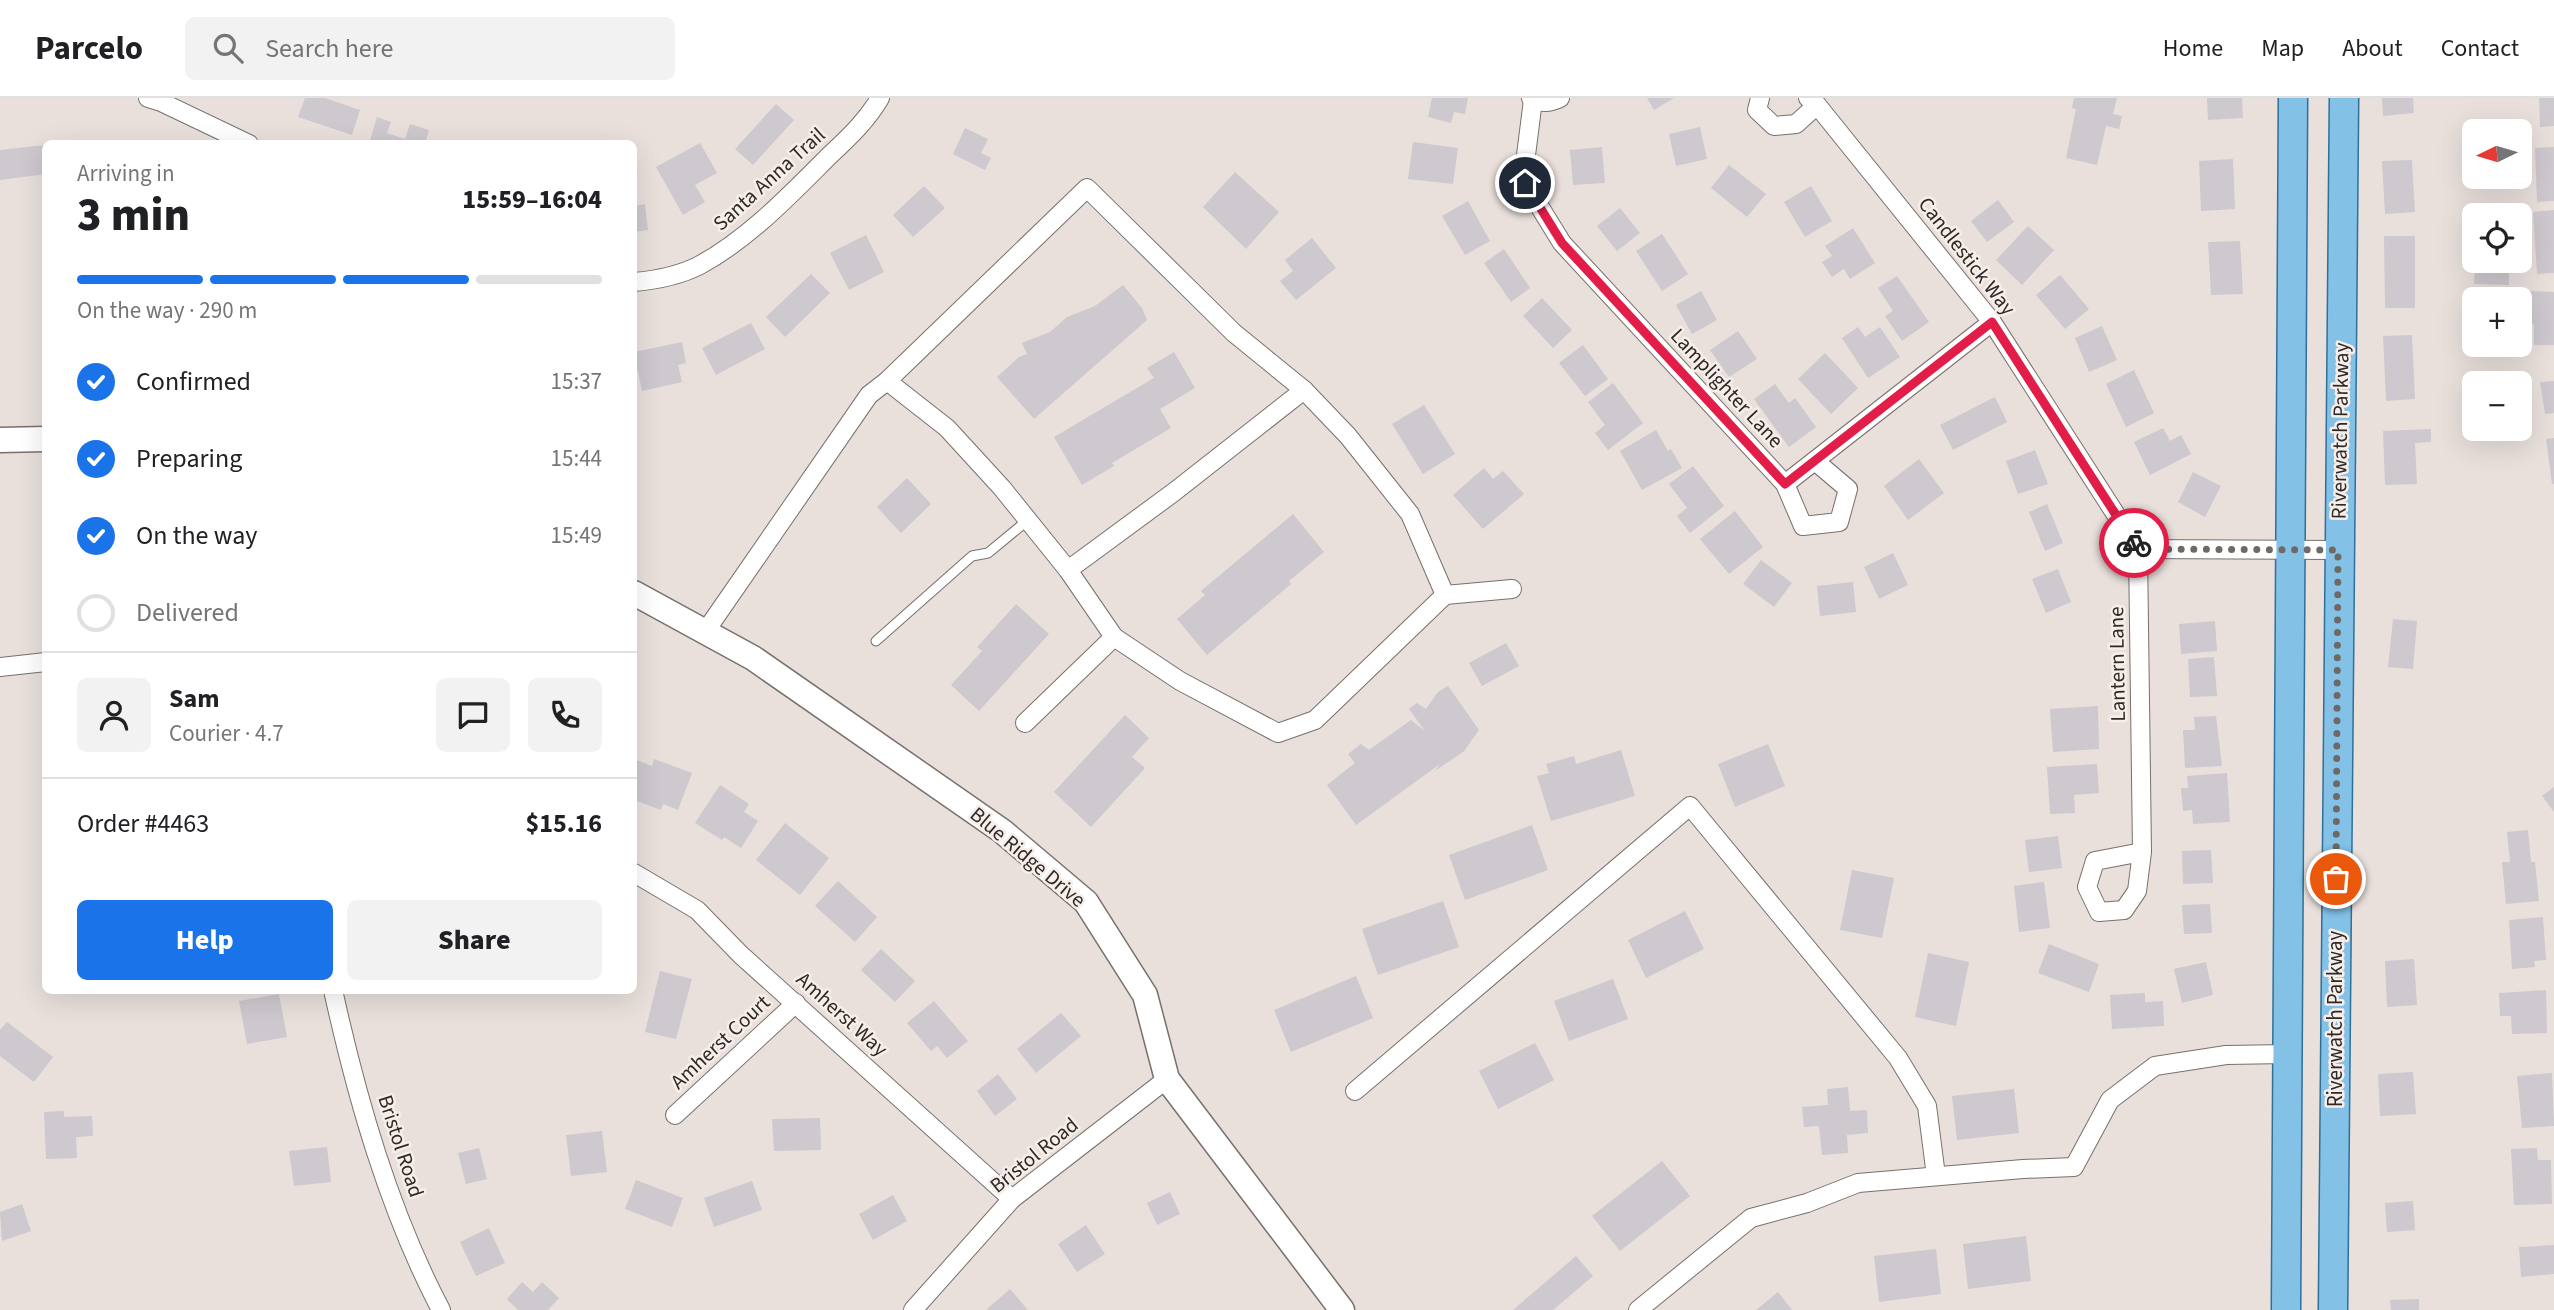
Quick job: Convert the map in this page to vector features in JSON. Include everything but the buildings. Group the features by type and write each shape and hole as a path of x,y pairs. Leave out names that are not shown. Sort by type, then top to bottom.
{"main road":[{"path":"2286,1310 2293,98"},
{"name":"Riverwatch Parkway","path":"2333,1310 2344,98"}],"street":[{"path":"148,98 241,140"},
{"name":"Santa Anna Trail","path":"637,282 665,279 699,265 732,245 800,186 869,117 880,98"},
{"name":"Lamplighter Lane","path":"1560,98 1550,102 1532,99 1525,155 1525,183 1562,243 1785,484 1803,526 1839,522 1848,489 1815,461"},
{"name":"Candlestick Way","path":"1759,98 1757,110 1774,126 1796,124 1813,101 1992,322 2138,549"},
{"path":"705,632 869,395 887,381 1087,188 1234,333 1304,390 1348,436 1410,514 1445,595"},
{"path":"1785,484 1992,322"},
{"path":"887,381 947,428 1002,488 1068,570 1114,636 1180,681 1278,733 1315,720 1445,595 1512,589"},
{"path":"1068,570 1174,492 1304,390"},
{"path":"0,440 42,439"},
{"path":"2138,549 2292,552 2338,550"},
{"name":"Lantern Lane","path":"2138,549 2142,852"},
{"name":"Blue Ridge Drive","path":"637,595 753,658 1002,831 1086,902 1145,995 1167,1079 1339,1309"},
{"path":"1025,723 1114,636"},
{"path":"0,667 42,662"},
{"path":"1355,1091 1690,806 1898,1058 1927,1106 1936,1176"},
{"name":"Amherst Way","path":"637,875 697,910 741,954 1012,1199"},
{"name":"Bristol Road","path":"334,994 379,1163 422,1273 441,1310"},
{"name":"Amherst Court","path":"675,1115 796,1003"},
{"path":"1638,1310 1751,1218 1807,1203 1858,1183 2074,1167 2110,1100 2155,1066 2226,1055 2288,1054"},
{"name":"Bristol Road","path":"913,1310 1012,1199 1167,1079"}],"lane":[{"path":"876,640 972,556 988,553 1028,520"}],"way so far":[{"path":"2134,543 2138,549 2292,552 2338,550 2336,879"}],"route":[{"path":"1525,183 1562,243 1785,484 1992,322 2134,543"}]}
